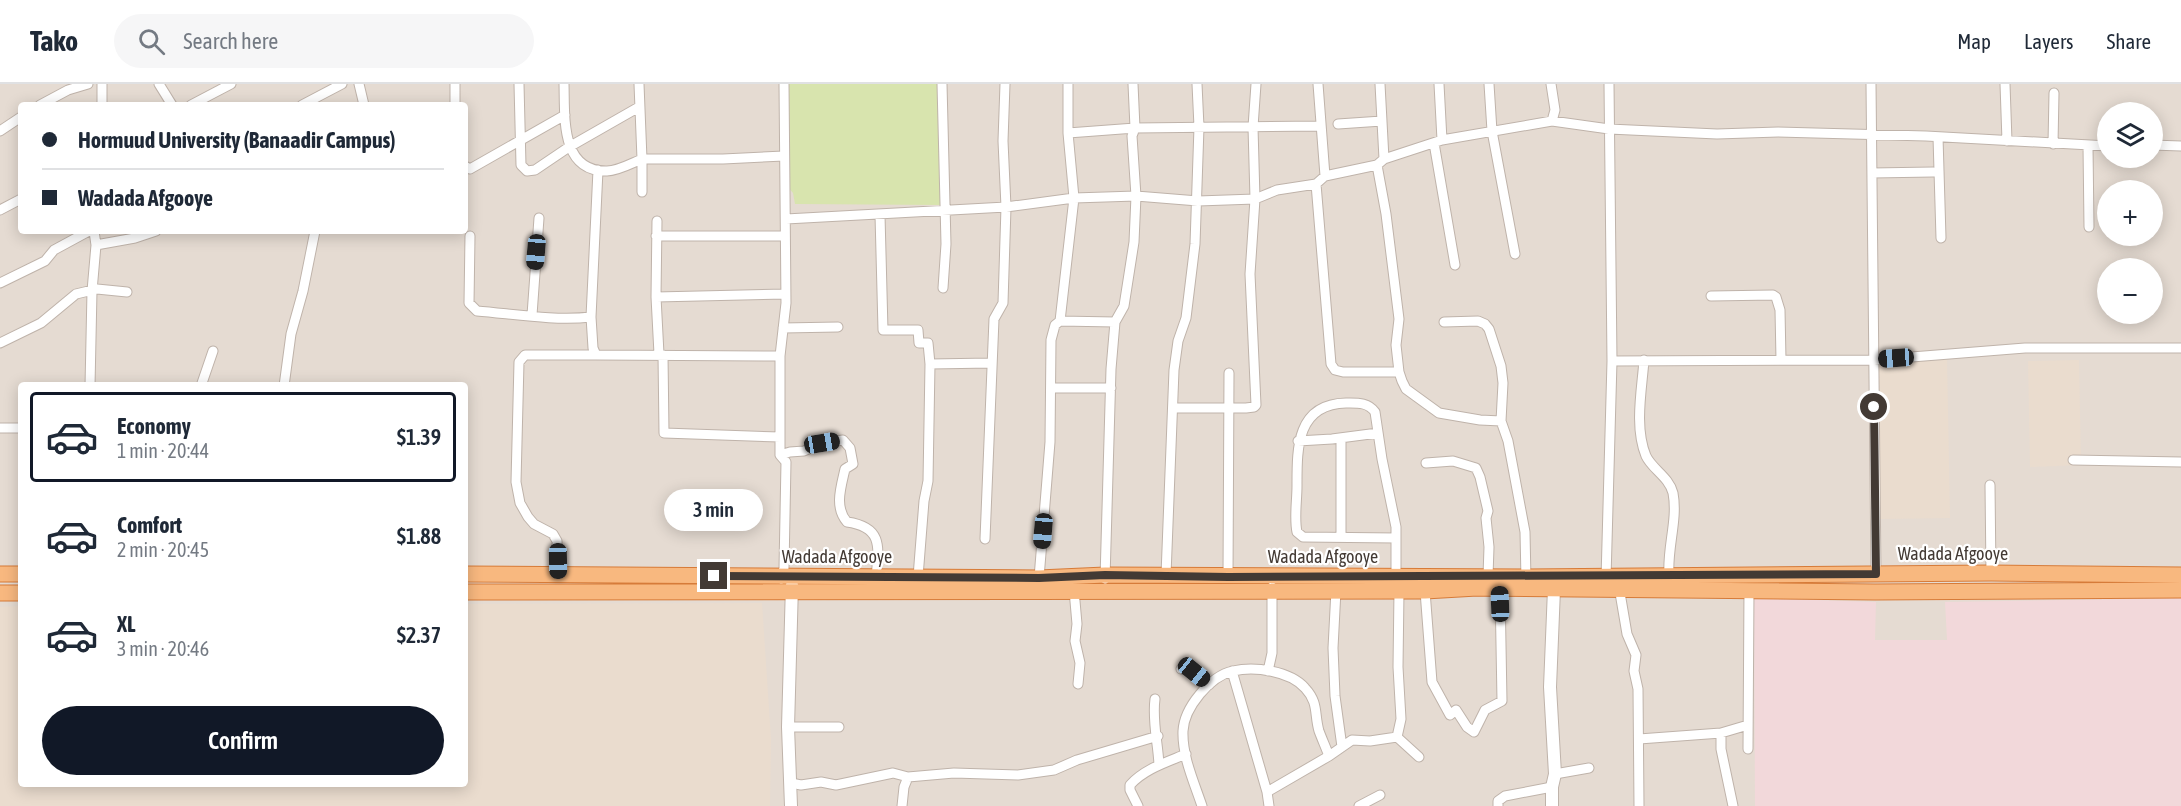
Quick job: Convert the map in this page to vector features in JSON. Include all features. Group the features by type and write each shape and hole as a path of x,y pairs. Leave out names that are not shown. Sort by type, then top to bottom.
{"highway":[{"name":"Wadada Afgooye","path":"468,592 787,583 876,577 1041,584 1074,590 1166,575 1228,577 1336,591 1397,583 1488,576 1554,590 1669,575 1990,573 2181,575"},
{"path":"0,574 18,574"},
{"name":"Wadada Afgooye","path":"468,574 787,583 1397,583 1425,591 1500,588 1526,583 1612,582 1875,592 2181,590"},
{"path":"0,593 18,593"}],"street":[{"path":"46,102 68,90 88,84"},
{"path":"102,84 102,102"},
{"path":"159,84 170,102"},
{"path":"196,102 231,84"},
{"path":"308,102 342,84"},
{"path":"359,84 363,102"},
{"path":"454,84 455,102"},
{"path":"519,84 520,165 527,171 536,170 569,147 639,107"},
{"path":"564,84 569,147 574,157 591,168 610,171 642,159 784,156"},
{"path":"639,84 642,192"},
{"path":"783,84 786,303 780,356 780,455 786,462 784,568 787,583 791,806"},
{"path":"942,84 946,211 943,288"},
{"path":"985,539 993,319 1003,303 1006,207 1003,141 1005,84"},
{"path":"1060,321 1074,198 1068,133 1068,84"},
{"path":"1106,583 1115,322 1124,306 1134,242 1136,196 1132,136 1135,128 1133,84"},
{"path":"1166,575 1175,353 1186,318 1196,244 1199,127 1197,84"},
{"path":"1173,408 1246,408 1256,405 1250,274 1255,199 1253,127 1256,84"},
{"path":"1318,84 1325,176"},
{"path":"1380,84 1382,121 1380,162 1399,319 1396,345 1399,372 1406,388 1439,413 1502,421"},
{"path":"1439,84 1438,142 1455,265"},
{"path":"1489,84 1492,131 1515,254"},
{"path":"1551,84 1555,110 1552,122"},
{"path":"1609,84 1612,582 1636,655 1634,671 1638,689 1639,806"},
{"path":"1872,84 1876,574"},
{"path":"2005,84 2007,141"},
{"path":"2053,144 2054,93"},
{"path":"468,168 470,169 565,115"},
{"path":"0,131 18,119"},
{"path":"1338,124 1382,121"},
{"path":"786,219 1006,207 1074,198 1136,196 1198,201 1255,199 1277,190 1316,184 1325,176 1380,162 1438,142 1552,122 1610,129 1717,134 1778,132 1938,137 2097,146"},
{"path":"1068,133 1135,128 1320,126"},
{"path":"1938,137 1941,238"},
{"path":"2163,145 2181,146"},
{"path":"2088,146 2089,227"},
{"path":"596,355 593,348 591,317 598,170"},
{"path":"1872,173 1933,172"},
{"path":"1316,184 1331,364 1335,370 1343,372 1399,372"},
{"path":"0,210 18,201"},
{"path":"880,215 883,330 918,330 919,343 928,344 930,364 928,481 923,511 918,577"},
{"path":"532,315 539,218"},
{"path":"657,221 656,297 664,433 780,437"},
{"path":"0,283 45,261 54,250 83,234"},
{"path":"90,382 92,291 96,245 94,234"},
{"path":"96,245 147,234"},
{"path":"285,382 291,334 303,291 314,234"},
{"path":"470,236 469,303 477,311 575,318 591,317"},
{"path":"656,236 785,236"},
{"path":"0,343 41,323 76,294 97,289 127,292"},
{"path":"656,297 785,294"},
{"path":"1711,296 1773,295 1776,297 1780,310 1781,360"},
{"path":"1041,584 1050,442 1051,340 1055,325 1060,321 1115,322"},
{"path":"1444,322 1478,321 1485,324 1489,329 1501,366 1502,421 1508,441 1525,532 1526,583"},
{"path":"783,328 838,327"},
{"path":"1612,361 1874,360 2025,348 2181,348"},
{"path":"202,382 213,351"},
{"path":"558,575 557,541 553,534 534,524 528,517 520,503 516,482 519,362 525,355 780,356"},
{"path":"1644,360 1640,414 1641,438 1648,460 1670,485 1673,495 1673,533 1668,557 1669,575"},
{"path":"930,364 991,363"},
{"path":"1228,577 1229,373"},
{"path":"1051,388 1111,388"},
{"path":"1396,538 1303,537 1297,532 1298,441 1308,422 1319,410 1334,404 1362,403 1371,407 1375,412 1382,459 1393,506 1396,538 1401,719 1397,737"},
{"path":"0,428 18,428"},
{"path":"1298,441 1378,433"},
{"path":"1341,438 1341,537"},
{"path":"780,455 804,451 822,443 843,440 850,448 853,464 845,470 838,496 842,515 847,522 870,528 876,536 878,563 876,577"},
{"path":"2073,460 2181,462"},
{"path":"1426,463 1454,461 1476,468 1488,511 1486,518 1489,547 1488,576"},
{"path":"1990,485 1990,573"},
{"path":"1268,671 1272,653 1271,583"},
{"path":"1425,591 1432,682 1450,715 1456,710 1467,727 1474,732 1485,710 1502,701 1500,588"},
{"path":"1748,749 1749,589"},
{"path":"1074,590 1077,624 1075,641 1080,663 1078,684"},
{"path":"1552,806 1555,774 1550,687 1554,590"},
{"path":"1336,591 1333,648 1335,696 1342,747"},
{"path":"1181,669 1194,672 1209,685"},
{"path":"1232,671 1269,806"},
{"path":"1202,806 1186,754 1183,730 1188,710 1200,692 1232,671 1268,671 1288,675 1304,687 1315,701 1318,729 1329,756"},
{"path":"1155,699 1153,712 1158,736 1159,765"},
{"path":"1639,739 1721,733 1748,725"},
{"path":"788,727 839,727"},
{"path":"1721,733 1721,749 1733,806"},
{"path":"791,783 801,785 821,782 836,785 893,773 908,777 954,773 1018,775 1054,770 1077,760 1158,736"},
{"path":"1267,792 1352,740 1370,741 1397,737"},
{"path":"1397,737 1419,757"},
{"path":"1138,806 1130,790 1130,785 1134,780 1159,765 1186,754"},
{"path":"1555,774 1589,768"},
{"path":"902,806 904,787 908,777"},
{"path":"1498,806 1500,798 1552,787"},
{"path":"1359,806 1380,795"}],"shaded area":[{"path":"0,84 2181,84 2181,806 0,806"},
{"path":"1947,358 1950,518 1880,519 1878,362"},
{"path":"2079,360 2081,465 2030,467 2028,361"},
{"path":"1754,598 1876,602 1875,640 1947,640 1945,602 2181,598 2181,806 1755,806"},
{"path":"762,603 771,739 770,806 0,806 0,607 18,606 18,787 468,787 468,604"}],"green space":[{"path":"788,84 939,84 943,205 795,204 793,193 788,187"}],"route":[{"path":"714,576 1039,578 1105,575 1526,577 1876,574 1874,407"}]}
